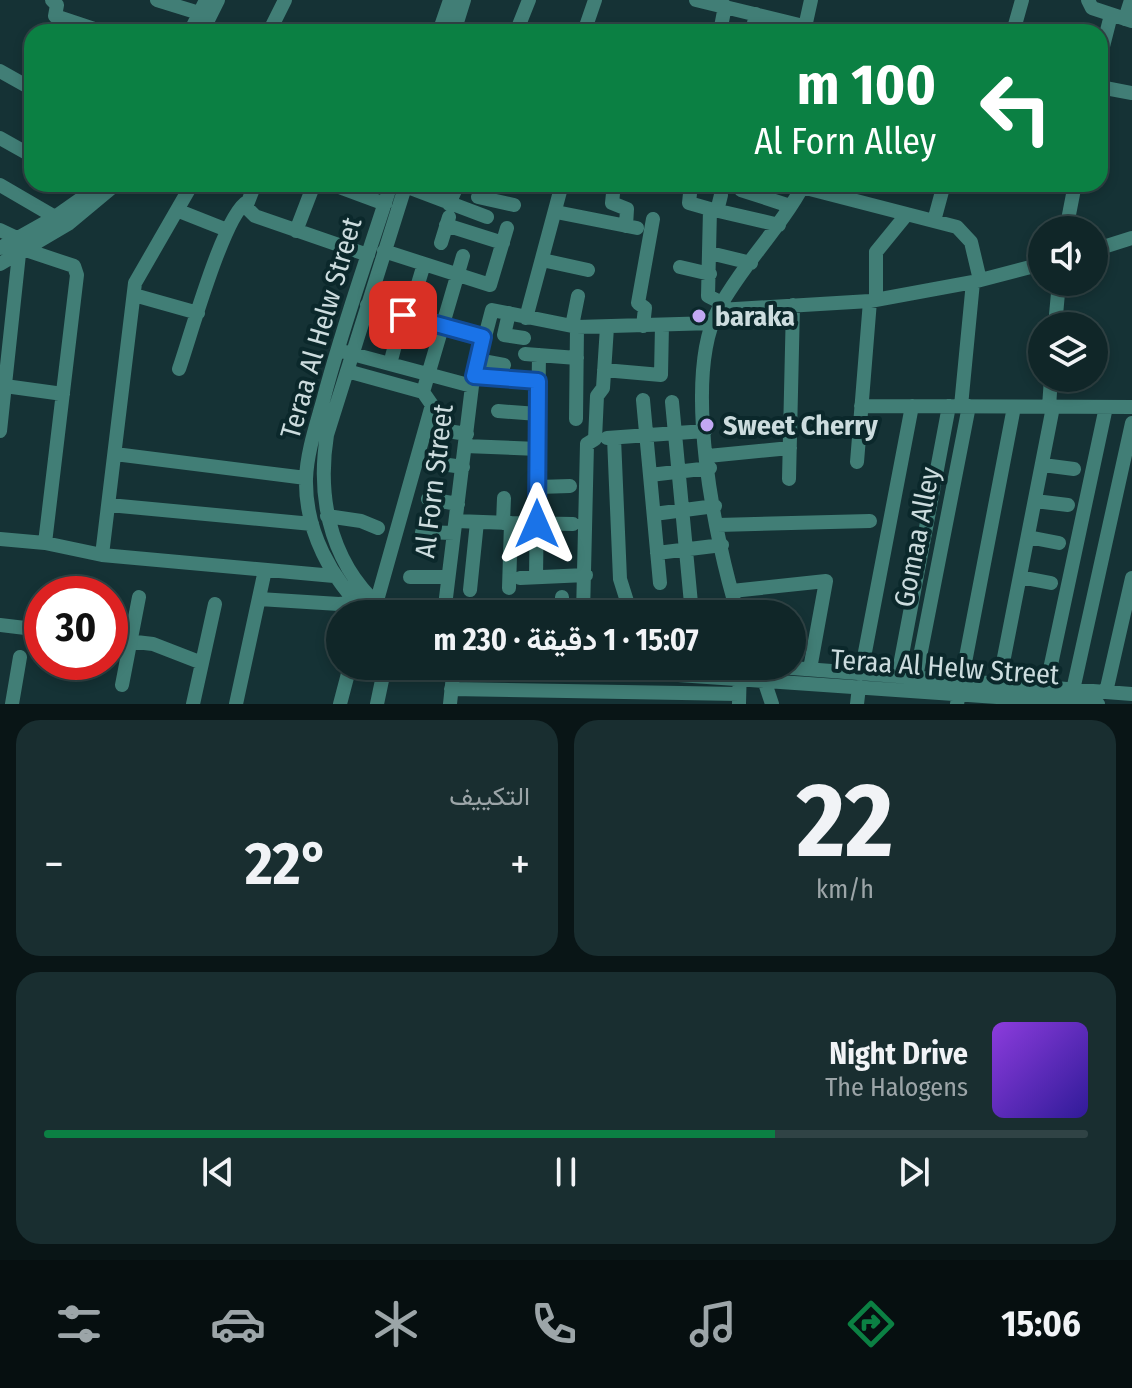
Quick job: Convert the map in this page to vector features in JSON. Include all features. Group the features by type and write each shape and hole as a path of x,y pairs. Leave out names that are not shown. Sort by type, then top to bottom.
{"street":[{"path":"157,0 202,6"},
{"path":"206,24 218,0"},
{"path":"273,24 285,0"},
{"path":"442,24 450,0"},
{"path":"456,24 464,0"},
{"path":"519,24 529,0"},
{"path":"587,24 595,0"},
{"path":"696,0 785,24"},
{"path":"799,24 811,0"},
{"path":"1015,24 1022,0"},
{"path":"1088,0 1092,8 1123,18"},
{"path":"1108,44 1131,0"},
{"path":"719,4 720,24"},
{"path":"53,6 57,17 78,24"},
{"path":"754,24 756,14"},
{"path":"0,71 24,84"},
{"path":"1108,88 1132,93"},
{"path":"0,138 24,152"},
{"path":"0,185 55,217"},
{"path":"0,264 86,192"},
{"path":"21,248 68,224 106,192"},
{"path":"109,556 109,505 134,295 140,271 188,192"},
{"path":"251,192 246,207 255,216 368,255"},
{"path":"296,231 311,192"},
{"path":"353,192 385,204"},
{"name":"Teraa Al Helw Street","path":"361,600 327,516 323,461 347,371 345,352 368,255 385,204 395,192"},
{"name":"Teraa Al Helw Street","path":"357,600 334,576 312,524 306,478 311,444 345,352 367,305 399,192"},
{"path":"419,192 480,214 481,192"},
{"path":"441,243 455,192"},
{"path":"483,192 514,205"},
{"path":"526,318 560,192"},
{"path":"556,212 631,227 628,210 612,203 613,192"},
{"path":"690,192 689,203 779,225"},
{"path":"747,192 790,206"},
{"path":"734,600 715,506 705,431 702,366 718,312 799,192"},
{"path":"825,192 957,227 967,234 976,281 959,406 898,676"},
{"path":"934,221 942,192"},
{"path":"1069,216 1073,192"},
{"path":"718,312 708,296 714,210 721,195"},
{"path":"179,369 227,230 234,213 247,202"},
{"path":"179,211 227,230"},
{"path":"857,462 876,252 907,214"},
{"path":"643,326 645,308 638,303 653,219"},
{"path":"446,225 503,243"},
{"path":"384,251 490,285 507,228"},
{"path":"0,230 21,248"},
{"path":"1108,246 1132,238"},
{"path":"0,248 21,248 69,263 77,270 45,543"},
{"path":"0,431 21,248"},
{"path":"710,253 751,263"},
{"path":"368,600 432,405 426,394 428,374 463,256"},
{"path":"542,260 588,270"},
{"path":"390,364 424,264"},
{"path":"680,267 710,274"},
{"path":"524,338 504,335 509,313 575,326 662,325 718,312 873,300 976,281 1028,268"},
{"path":"134,295 198,313"},
{"path":"576,419 575,326 578,296"},
{"path":"367,305 483,337"},
{"path":"789,479 793,305"},
{"name":"Al Forn Street","path":"446,600 477,360 492,310 509,313"},
{"path":"604,370 663,373 662,325"},
{"path":"595,439 597,398 603,390 607,327"},
{"path":"345,352 428,374 473,381 538,381"},
{"path":"536,577 538,381 532,354 577,358"},
{"path":"477,360 504,365"},
{"path":"347,371 426,394"},
{"path":"3,389 63,394"},
{"path":"999,683 1043,465 1051,392"},
{"path":"643,400 660,583"},
{"path":"672,402 691,600"},
{"path":"861,406 1132,407"},
{"path":"857,704 912,406"},
{"name":"Gomaa Alley","path":"913,691 959,406"},
{"path":"959,693 1014,407"},
{"path":"1041,697 1106,407"},
{"path":"498,411 538,414"},
{"path":"1073,690 1132,423"},
{"path":"441,430 466,440 538,449"},
{"path":"582,600 586,575 587,444 595,439 705,431"},
{"path":"614,438 620,579 627,600"},
{"path":"650,475 790,448"},
{"path":"115,454 306,478"},
{"path":"434,463 463,467"},
{"path":"1043,465 1074,469"},
{"path":"538,487 570,486"},
{"path":"504,498 514,583 536,577 586,575"},
{"path":"428,499 458,504"},
{"path":"1035,501 1068,505"},
{"path":"109,505 312,524"},
{"path":"654,514 715,506"},
{"path":"327,516 361,521 378,528"},
{"path":"718,525 870,521"},
{"path":"422,532 477,522 573,524"},
{"path":"470,590 477,522"},
{"path":"1028,537 1059,543"},
{"path":"0,539 45,543 109,556 334,576"},
{"path":"657,553 722,545"},
{"path":"236,704 265,570"},
{"path":"410,577 448,577"},
{"path":"1020,577 1051,583"},
{"path":"1102,698 1132,578"},
{"path":"732,591 826,581 810,669"},
{"path":"122,685 139,597"},
{"path":"259,599 326,603"},
{"path":"193,704 215,604"},
{"path":"0,625 24,628"},
{"path":"128,641 153,644 202,663"},
{"path":"12,704 20,657"},
{"name":"Teraa Al Helw Street","path":"806,669 913,691 959,693 1015,701 1073,690 1102,698"},
{"name":"Teraa Al Helw Street","path":"806,675 860,680 898,676 913,691"},
{"path":"340,704 346,680"},
{"path":"377,704 382,680"},
{"name":"Teraa Al Helw Street","path":"682,680 739,686"},
{"path":"765,680 772,704"},
{"name":"Teraa Al Helw Street","path":"959,693 999,683 1060,702 1132,694"},
{"path":"451,696 644,698 739,686"}],"place":[{"name":"baraka","path":"699,316"},
{"name":"Sweet Cherry","path":"707,425"}],"route":[{"path":"403,315 483,337 474,376 538,381 537,524"}]}
